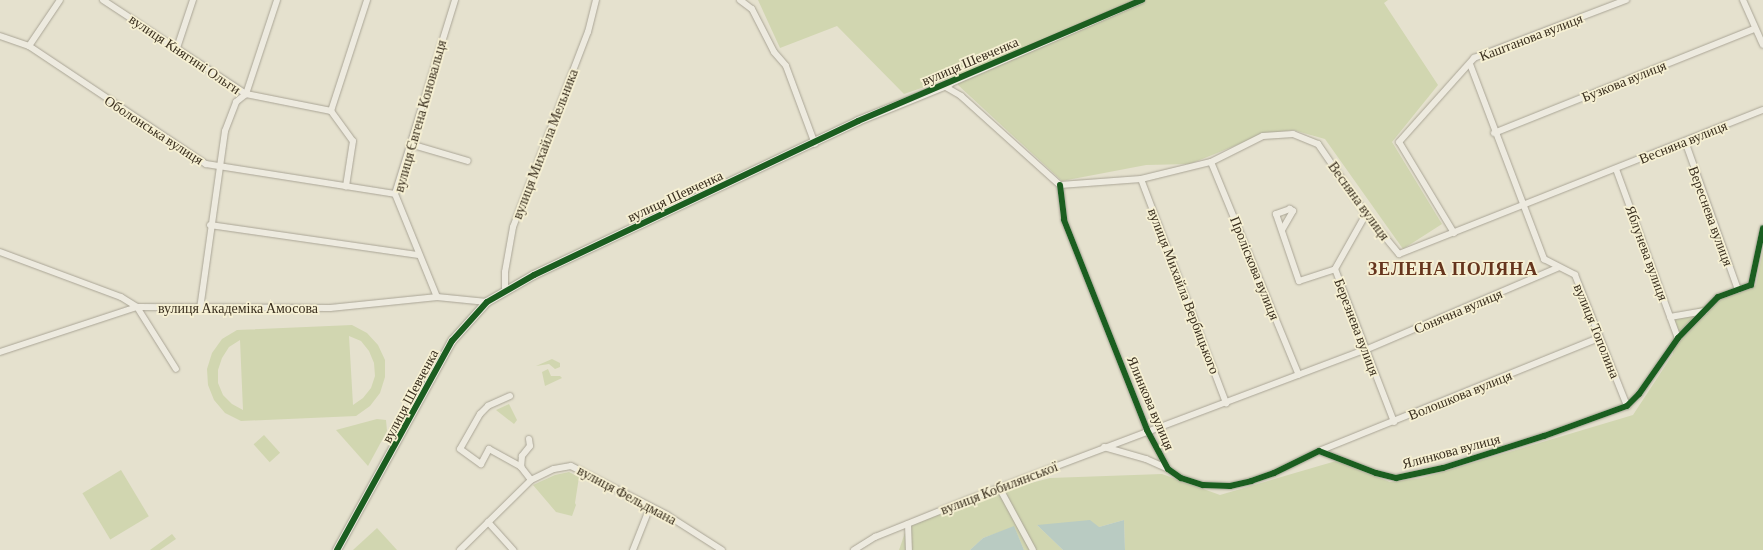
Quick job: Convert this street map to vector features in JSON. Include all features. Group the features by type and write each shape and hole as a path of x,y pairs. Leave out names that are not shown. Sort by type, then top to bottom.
{"street":[{"path":"29,46 60,0"},
{"name":"вулиця Княгині Ольги","path":"103,0 246,94 331,111"},
{"path":"177,48 194,0"},
{"path":"200,309 218,168 231,113 236,102 246,94 277,0"},
{"path":"346,186 352,141 331,111 367,0"},
{"name":"вулиця Євгена Коновальця","path":"437,297 395,194 455,0"},
{"name":"вулиця Михайла Мельника","path":"505,291 505,272 513,227 588,32 596,0"},
{"path":"740,0 752,9 774,52 786,66 815,144"},
{"name":"вулиця Шевченка","path":"338,550 452,341 487,302 505,291 900,102 947,85 1142,0"},
{"name":"Каштанова вулиця","path":"1454,233 1399,142 1474,58 1626,0"},
{"path":"1743,0 1754,29 1763,45"},
{"name":"Бузкова вулиця","path":"1494,133 1754,29"},
{"name":"Оболонська вулиця","path":"0,36 29,46 197,160 218,168 395,194"},
{"path":"1470,64 1494,133 1544,259 1557,268"},
{"path":"947,85 1060,185"},
{"name":"Весняна вулиця","path":"1060,185 1141,178 1211,162 1263,136 1293,134 1318,144 1366,214 1399,254 1524,206 1763,110"},
{"name":"Вереснева вулиця","path":"1685,141 1738,290"},
{"path":"410,144 468,161"},
{"name":"Проліскова вулиця","path":"1211,162 1299,375"},
{"name":"Яблунева вулиця","path":"1616,169 1678,338"},
{"name":"вулиця Михайла Вербицького","path":"1141,178 1226,403"},
{"name":"Ялинкова вулиця","path":"1060,185 1064,220 1147,430 1168,469 1181,478 1203,485 1230,486 1274,473 1319,451 1376,473 1396,478 1443,468 1544,436 1627,406 1639,394 1678,338 1718,297 1751,285 1763,228"},
{"name":"Березнева вулиця","path":"1366,214 1335,269 1394,422"},
{"path":"210,225 419,255"},
{"path":"1282,230 1299,281 1335,269"},
{"name":"вулиця Академіка Амосова","path":"0,252 121,297 137,307 200,309 330,308 437,297 487,302"},
{"name":"Сонячна вулиця","path":"1147,430 1226,403 1365,350 1557,268"},
{"name":"вулиця Тополина","path":"1557,268 1569,270 1575,275 1627,406"},
{"path":"0,352 137,307 176,369"},
{"path":"1670,318 1704,311"},
{"name":"Волошкова вулиця","path":"1319,451 1600,338"},
{"path":"510,396 488,406 480,414 460,449 481,464 489,450 521,467 531,480"},
{"name":"вулиця Кобилянської","path":"854,550 875,537 1147,430"},
{"path":"521,467 522,456 530,446 529,439"},
{"path":"1104,447 1146,459 1168,469"},
{"name":"вулиця Фельдмана","path":"460,550 531,480 554,469 571,466 650,508 667,515 722,550"},
{"path":"1000,489 1033,550"},
{"path":"633,550 650,508"},
{"path":"488,522 513,550"},
{"path":"908,524 909,550"}],"green space":[{"path":"758,0 1388,0 1384,3 1438,85 1392,142 1442,224 1403,249 1325,139 1293,130 1264,134 1190,164 1146,165 1062,181 958,85 956,76 904,94 837,26 780,48"},
{"path":"1763,250 1763,550 1125,550 1124,520 1099,527 1037,525 1063,550 1024,550 1014,527 983,538 970,550 899,550 908,524 967,500 1050,478 1162,474 1220,495 1336,461 1390,482 1422,478 1633,415 1673,354 1674,318 1756,285"},
{"path":"352,325 367,333 378,345 385,360 385,377 380,393 370,406 356,416 241,421 225,413 214,400 208,385 207,369 212,353 222,339 237,330","holes":["349,336 361,341 369,351 374,363 375,376 371,388 363,398 353,405","240,340 243,410 232,404 223,395 218,383 218,370 222,358 229,347"]},
{"path":"552,359 560,363 560,367 555,369 549,364 536,366"},
{"path":"548,369 551,376 560,376 562,378 545,386 542,372"},
{"path":"509,404 517,420 514,424 496,410"},
{"path":"377,419 386,420 387,431 368,466 336,430"},
{"path":"264,435 280,453 270,462 254,444"},
{"path":"121,470 149,516 110,539 82,493"},
{"path":"569,472 579,477 575,503 576,505 572,516 556,512 533,485 555,475"},
{"path":"377,528 397,550 353,550"},
{"path":"172,534 176,539 160,550 150,550"}],"shaded area":[{"path":"1090,520 1099,527 1124,520 1125,550 1063,550 1037,525"},
{"path":"1014,526 1024,550 970,550 983,538"}],"cycle path":[{"path":"337,550 452,341 487,302 534,275 858,121 1142,0"},
{"path":"1060,185 1064,220 1147,430 1168,469 1181,478 1203,485 1230,486 1251,481 1274,473 1319,451 1376,473 1396,478 1443,468 1544,436 1627,406 1639,394 1678,338 1718,297 1751,285 1763,228"}],"district":[{"name":"ЗЕЛЕНА ПОЛЯНА","path":"1453,269"}]}
